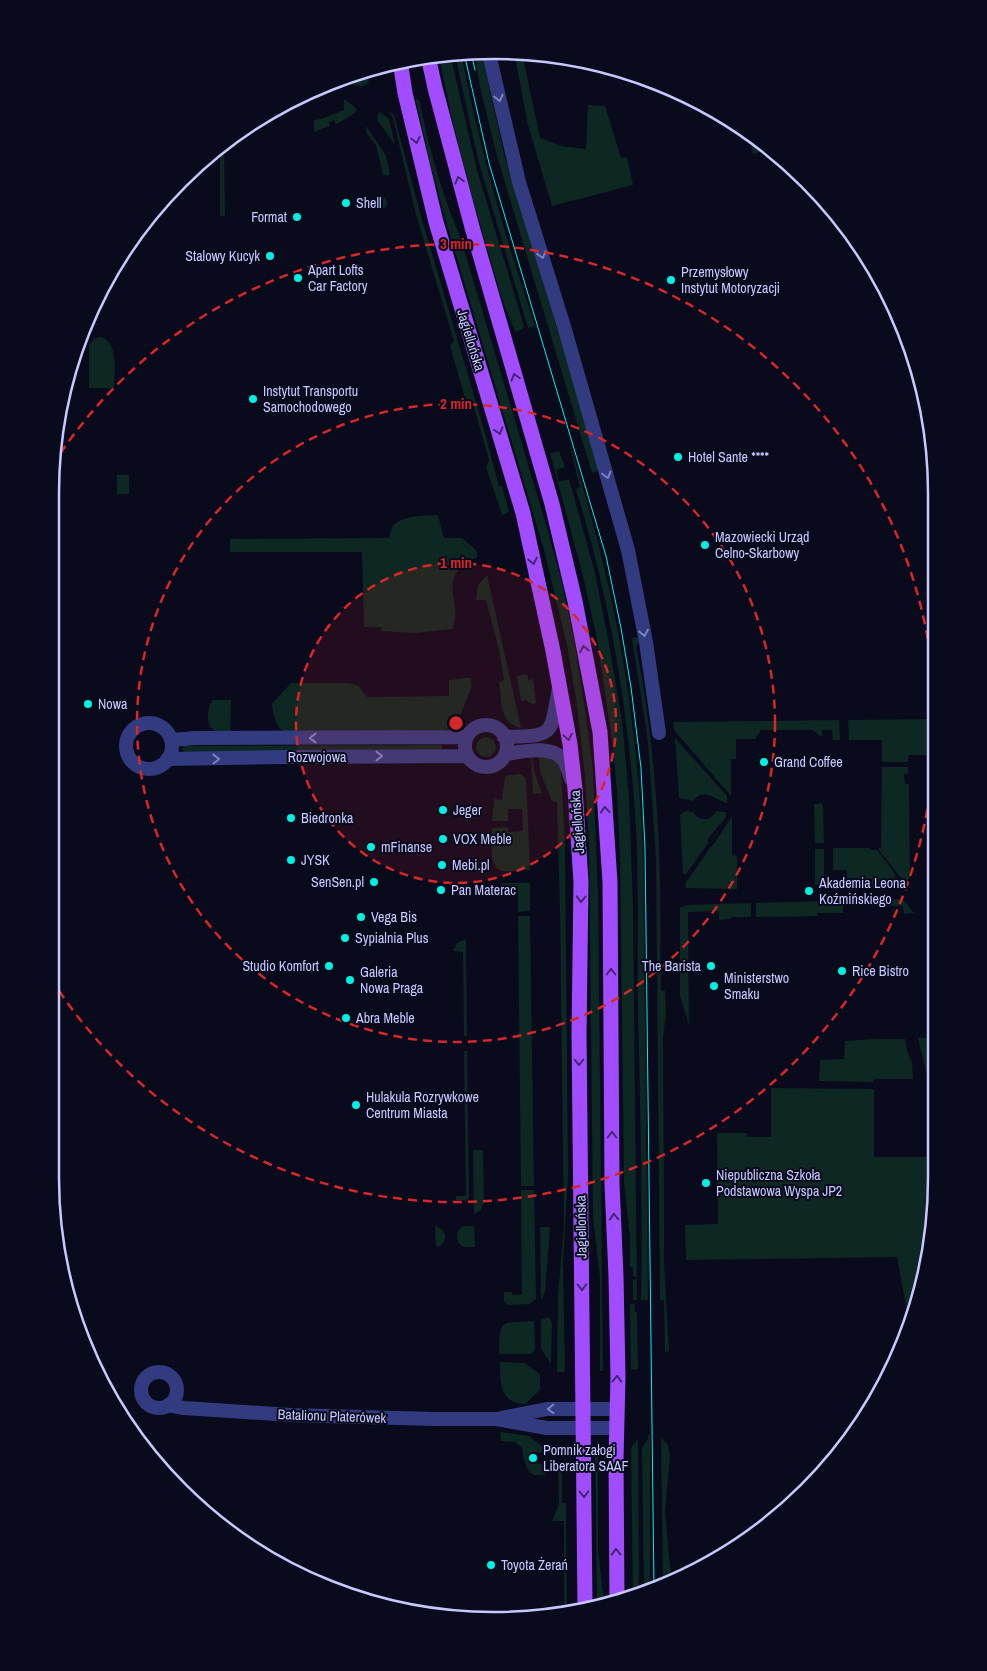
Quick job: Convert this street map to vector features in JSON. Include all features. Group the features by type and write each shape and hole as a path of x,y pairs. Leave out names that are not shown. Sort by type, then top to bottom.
{"main road":[{"name":"Jagiellońska","path":"429,63 434,88 472,227 552,504 575,601 600,732 610,882 612,1184 616,1276 617,1594"},
{"name":"Jagiellońska","path":"401,69 405,93 436,222 521,506 559,685 575,789 581,882 579,1044 585,1602"}],"street":[{"path":"490,59 519,182 563,323 628,550 646,642 659,734"},
{"path":"505,754 506,743 504,737 540,735 547,732 552,722 559,685"},
{"path":"145,723 152,723 164,729 171,740 168,759 157,767 145,768 139,766 127,753 126,740 133,729 145,723"},
{"name":"Rozwojowa","path":"171,740 195,738 467,737 476,728 483,726 496,728 504,737"},
{"path":"467,737 465,750 467,756"},
{"name":"Rozwojowa","path":"168,759 467,756 476,765 487,767 498,763 505,754 546,751 555,753 564,762 575,789"},
{"name":"Batalionu Platerówek","path":"168,1405 184,1408 291,1415 496,1419 538,1427 616,1428"},
{"name":"Batalionu Platerówek","path":"496,1419 537,1410 617,1409"}],"green space":[{"path":"483,59 504,154 600,470 592,473 497,156 475,60"},
{"path":"463,60 493,191 535,326 528,328 473,137 456,61"},
{"path":"515,60 524,60 540,138 561,146 586,149 588,105 605,106 621,158 627,157 633,185 552,206 528,125"},
{"path":"452,61 477,170 524,326 523,329 516,332 500,291 473,201 440,62"},
{"path":"367,78 369,83 362,86 350,85"},
{"path":"344,99 356,108 356,112 336,124 334,120 329,122 330,126 314,132 314,120 344,110"},
{"path":"416,99 419,100 436,169 460,236 547,528 562,583 575,645 586,716 593,771 598,895 603,1371 600,1371 600,1277 593,1218 589,846 585,777 577,705 567,645 544,550 445,218 415,102"},
{"path":"388,111 394,115 422,220 499,486 502,486 509,512 502,515 486,467 489,460 473,404 466,401 450,346 454,341 415,211 393,118"},
{"path":"380,112 389,119 395,145 378,121 377,115"},
{"path":"366,127 386,156 390,174 387,176 383,174 376,145 367,134"},
{"path":"751,144 761,152 753,154"},
{"path":"224,153 225,216 220,216 220,156"},
{"path":"377,195 385,198 388,204 385,208 367,210 364,199 377,201"},
{"path":"102,337 111,346 113,352 115,367 114,388 89,388 89,345 95,338"},
{"path":"570,447 577,466 607,579 628,692 639,787 643,851 648,1300 641,1300 637,873 633,785 616,656 599,572 576,489 580,487"},
{"path":"559,451 565,467 556,470 559,482 569,479 595,573 622,721 629,798 633,904 637,1300 633,1300 633,1280 636,1277 633,1276 633,1267 630,1267 630,1238 624,1182 620,858 613,747 597,639 583,576 550,453"},
{"path":"117,475 129,475 129,494 117,494"},
{"path":"438,515 444,538 462,538 476,550 478,557 464,565 456,573 453,581 455,618 452,629 415,633 382,631 381,627 364,627 362,552 230,552 230,539 389,538 391,530 399,521 415,516"},
{"path":"487,575 521,728 514,726 505,716 501,703 499,682 504,680 499,650 486,600 476,600 478,585"},
{"path":"641,637 636,646 648,721 656,796 660,864 661,990 665,991 666,1011 663,1039 664,1261 669,1351 665,1352 664,1300 660,1300 656,858 648,741 632,638"},
{"path":"525,674 528,676 528,680 533,679 536,703 532,704 526,700 521,701 517,676"},
{"path":"471,678 472,686 457,724 446,730 285,733 277,724 272,708 272,704 291,683 346,683 359,687 367,697 449,696 449,680"},
{"path":"212,700 231,700 230,733 218,732 210,727 208,713"},
{"path":"928,719 928,755 909,755 908,762 882,762 882,740 849,740 848,720"},
{"path":"839,720 840,740 833,740 832,730 822,730 822,736 820,736 813,730 761,730 755,739 736,739 736,759 731,759 731,796 674,730 673,722"},
{"path":"486,737 493,740 496,747 493,754 486,757 479,754 476,747 479,740"},
{"path":"675,738 727,796 727,803 705,794 693,801 679,798"},
{"path":"442,745 442,749 184,752 182,749 184,746"},
{"path":"546,756 556,762 561,771 565,841 568,1176 563,1262 565,1372 557,1372 558,1294 564,1226 557,802 552,801 540,772 539,757"},
{"path":"531,757 534,771 542,793 533,794"},
{"path":"882,767 908,767 908,774 904,774 905,784 909,784 910,877 907,882 904,882 879,850 881,848"},
{"path":"520,774 526,778 530,870 502,871 495,865 493,859 491,846 492,828 508,827 508,832 523,831 522,809 508,809 508,821 492,821 494,799 502,800 505,776"},
{"path":"819,802 823,805 824,843 815,843 814,804 819,804"},
{"path":"685,811 693,812 702,819 708,819 716,811 726,812 726,817 707,840 709,842 686,874 683,874 680,815"},
{"path":"732,816 732,855 737,856 737,889 686,888 685,884"},
{"path":"833,848 869,848 877,850 896,875 894,877 897,877 901,882 884,882 872,888 872,879 861,879 861,886 847,886 847,870 833,870"},
{"path":"815,849 824,849 824,877 822,885 815,885"},
{"path":"502,883 530,883 530,911 518,912 518,886 495,889"},
{"path":"903,899 914,913 904,914 903,906 843,906 843,913 817,913 817,916 756,917 756,903"},
{"path":"751,903 751,917 732,917 731,919 719,920 719,911 688,912 689,1025 680,996 680,907 688,905"},
{"path":"518,916 530,916 534,1186 521,1186"},
{"path":"466,939 467,1036 464,1036 463,952 453,951 457,943"},
{"path":"918,1038 928,1038 928,1079"},
{"path":"905,1039 912,1062 913,1079 874,1079 873,1082 819,1081 820,1060 844,1059 845,1041"},
{"path":"464,1051 467,1051 469,1198 466,1200 456,1200 456,1196 466,1196"},
{"path":"771,1088 874,1089 874,1157 928,1157 925,1234 920,1262 907,1311 897,1257 686,1260 685,1225 718,1224 717,1133 747,1133 747,1137 771,1137"},
{"path":"473,1150 483,1150 484,1202 481,1210 474,1214"},
{"path":"521,1190 534,1190 536,1299 529,1304 508,1305 504,1301 504,1292 522,1295"},
{"path":"435,1226 442,1230 445,1235 444,1242 438,1247 436,1246"},
{"path":"474,1226 475,1247 463,1247 458,1242 457,1233 461,1227"},
{"path":"540,1227 550,1227 545,1292 541,1300"},
{"path":"630,1304 635,1304 634,1311 637,1312 638,1369 631,1370"},
{"path":"548,1317 552,1324 551,1364 541,1349 541,1320"},
{"path":"534,1321 535,1350 531,1354 499,1354 500,1333 504,1324"},
{"path":"500,1362 524,1363 540,1374 540,1390 525,1404 516,1403 506,1396 501,1384"},
{"path":"500,1432 529,1436 545,1449 544,1453 532,1452 531,1463 545,1464 545,1475 534,1475 529,1472 522,1448 515,1442 501,1441"},
{"path":"648,1435 650,1435 650,1583 644,1585 642,1448 648,1439"},
{"path":"661,1438 668,1445 670,1456 665,1511 671,1574 663,1578"},
{"path":"638,1439 639,1587 633,1589 631,1451 632,1446"},
{"path":"595,1444 598,1445 598,1550 603,1598 597,1599"},
{"path":"558,1468 562,1468 562,1503 566,1503 567,1606 564,1606 564,1521 552,1521 559,1504"}],"tram line":[{"path":"466,60 489,163 606,556 631,687 641,768 645,848 654,1581"},
{"path":"473,60 475,70"}],"place":[{"name":"Shell","path":"346,203"},
{"name":"Format","path":"297,217"},
{"name":"Stalowy Kucyk","path":"270,256"},
{"name":"Apart Lofts Car Factory","path":"298,278"},
{"name":"Przemysłowy Instytut Motoryzacji","path":"671,280"},
{"name":"Instytut Transportu Samochodowego","path":"253,399"},
{"name":"Hotel Sante ****","path":"678,457"},
{"name":"Mazowiecki Urząd Celno-Skarbowy","path":"705,545"},
{"name":"Nowa","path":"88,704"},
{"name":"Grand Coffee","path":"764,762"},
{"name":"Jeger","path":"443,810"},
{"name":"Biedronka","path":"291,818"},
{"name":"VOX Meble","path":"443,839"},
{"name":"mFinanse","path":"371,847"},
{"name":"JYSK","path":"291,860"},
{"name":"Mebi.pl","path":"442,865"},
{"name":"SenSen.pl","path":"374,882"},
{"name":"Pan Materac","path":"441,890"},
{"name":"Akademia Leona Koźmińskiego","path":"809,891"},
{"name":"Vega Bis","path":"361,917"},
{"name":"Sypialnia Plus","path":"345,938"},
{"name":"Studio Komfort","path":"329,966"},
{"name":"The Barista","path":"711,966"},
{"name":"Rice Bistro","path":"842,971"},
{"name":"Galeria Nowa Praga","path":"350,980"},
{"name":"Ministerstwo Smaku","path":"714,986"},
{"name":"Abra Meble","path":"346,1018"},
{"name":"Hulakula Rozrywkowe Centrum Miasta","path":"356,1105"},
{"name":"Niepubliczna Szkoła Podstawowa Wyspa JP2","path":"706,1183"},
{"name":"Pomnik załogi Liberatora SAAF","path":"533,1458"},
{"name":"Toyota Żerań","path":"491,1565"}]}
